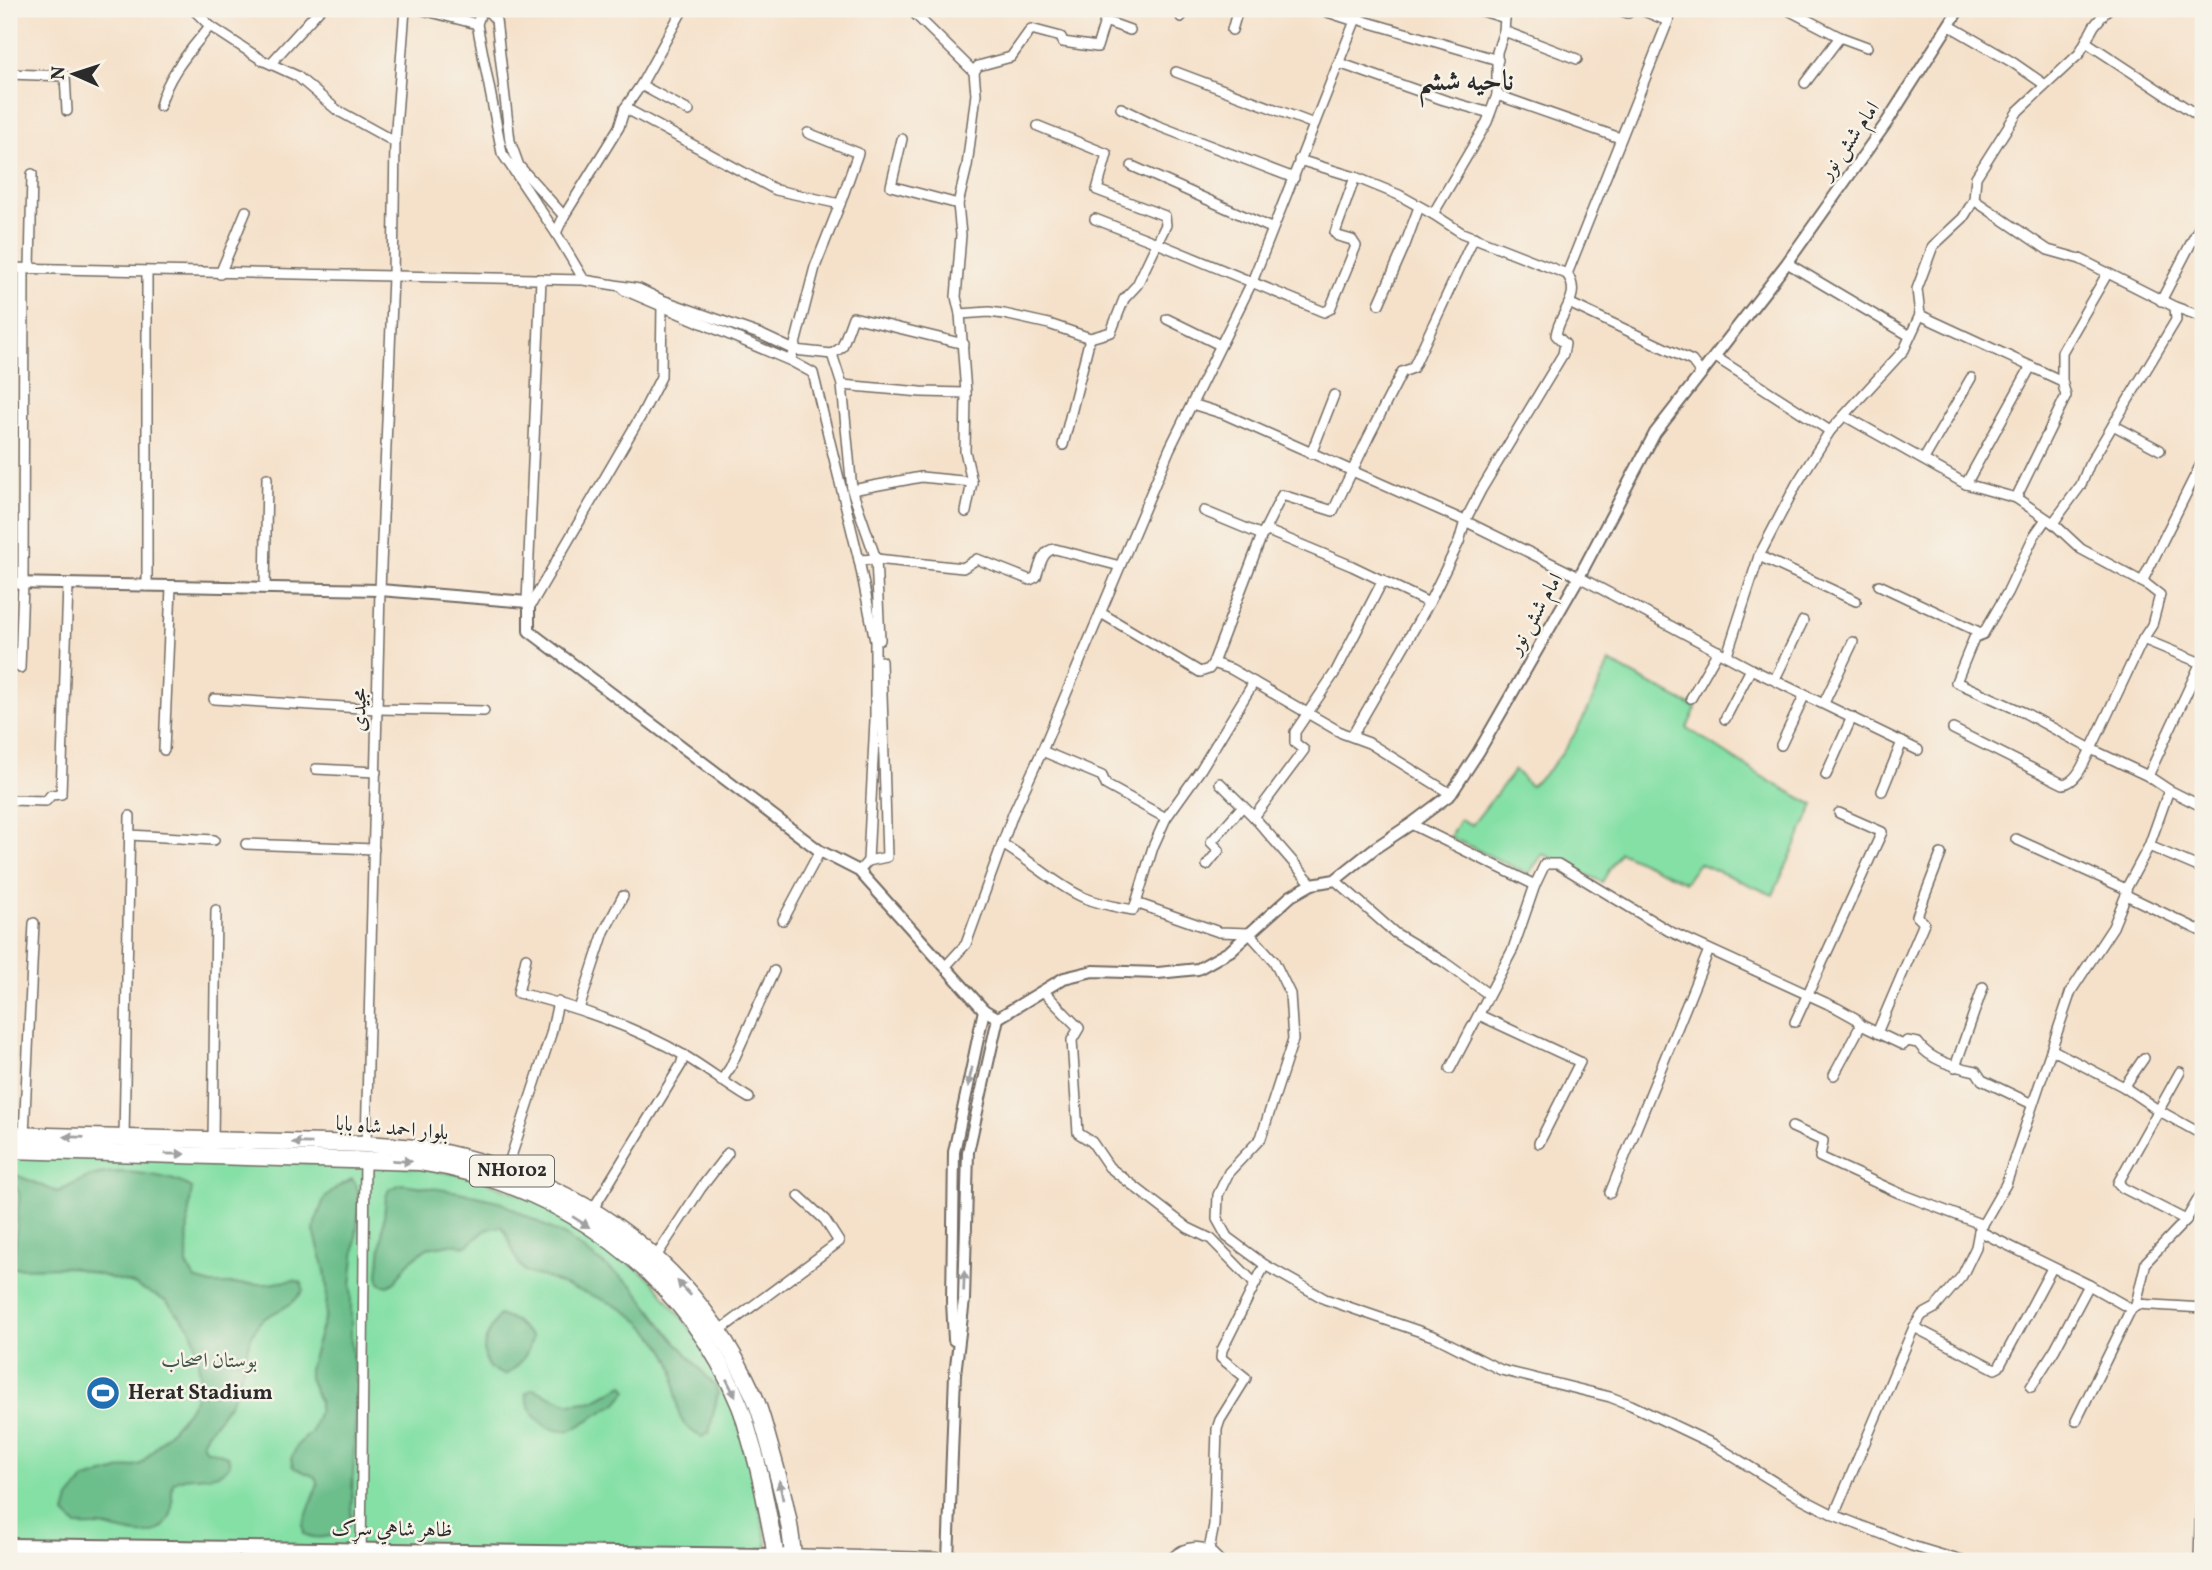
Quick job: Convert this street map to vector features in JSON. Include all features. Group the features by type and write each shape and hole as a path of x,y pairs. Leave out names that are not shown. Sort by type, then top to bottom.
{"highway":[{"name":"بلوار احمد شاه بابا","path":"16,1135 213,1141 366,1152 470,1172 537,1196 615,1243 644,1266 676,1302 710,1350 740,1406 762,1479 775,1559"},
{"name":"بلوار احمد شاه بابا","path":"9,1150 443,1152 507,1169 593,1209 655,1258 689,1292 719,1331 755,1398 778,1476 793,1559"},
{"path":"1161,1561 1176,1559 1194,1550 1214,1559"},
{"path":"775,1559 936,1561"}],"main road":[{"name":"ظاهر شاهي سړک","path":"9,1546 52,1554 775,1559"}],"street":[{"path":"193,9 210,26 297,76 337,110 395,142"},
{"path":"271,63 320,9"},
{"name":"مجیدی","path":"361,1556 366,1152 380,590 393,277 395,142 405,9"},
{"path":"419,9 477,24"},
{"path":"564,216 519,166 510,141 496,20 484,9 477,24 502,153 584,280"},
{"path":"556,233 619,127 625,108 641,85 683,9"},
{"path":"916,9 916,15 974,72"},
{"path":"1232,30 1238,9"},
{"path":"1318,9 1498,60"},
{"path":"945,967 966,944 1027,781 1170,448 1252,282 1271,228 1362,9"},
{"path":"1433,214 1487,122 1497,95 1497,51 1507,13 1476,9"},
{"path":"1616,9 1628,13 1632,9"},
{"path":"1639,9 1668,21"},
{"path":"1567,274 1668,21 1670,9"},
{"path":"1792,9 1790,11 1840,37 1867,47"},
{"name":"امام شش نور","path":"998,1018 1064,978 1093,971 1158,973 1198,969 1230,951 1292,896 1312,884 1335,880 1451,794 1479,751 1578,577 1655,433 1787,263 1887,122 1959,9"},
{"path":"1691,698 1722,653 1759,555 1796,485 1830,431 1904,350 1920,315 1917,289 1933,246 1963,218 1974,200 1976,177 2018,111 2079,54 2108,9"},
{"path":"966,512 972,482 965,451 964,344 956,297 961,235 958,204 967,166 976,94 974,72 978,65 1011,57 1031,29 1061,37 1063,42 1097,47 1105,21 1130,30"},
{"path":"160,106 164,91 177,68 210,26"},
{"path":"1950,26 2044,84"},
{"path":"1504,32 1577,59"},
{"path":"1805,83 1840,37"},
{"path":"2086,42 2203,119"},
{"path":"1339,63 1444,100 1490,113"},
{"path":"1176,72 1314,124"},
{"path":"9,74 65,75 67,111"},
{"path":"641,85 689,111"},
{"path":"1497,95 1620,138"},
{"path":"625,108 776,190 840,204"},
{"path":"1121,108 1156,125 1294,178"},
{"path":"960,314 1004,314 1049,324 1090,338 1111,332 1124,299 1137,285 1166,225 1165,216 1097,190 1107,153 1038,126"},
{"path":"791,361 815,267 858,153 808,133"},
{"path":"902,139 891,186 958,204"},
{"path":"1299,160 1355,177 1399,195 1462,233 1567,274 1574,287 1570,303 1556,330 1556,335 1565,344 1563,354 1465,521 1459,542 1429,603 1352,736"},
{"path":"1132,166 1271,228"},
{"path":"20,668 27,269 32,174"},
{"path":"1094,219 1324,312 1330,309 1356,246 1352,240 1335,233 1355,177"},
{"path":"1974,200 2048,250 2080,259 2161,301 2203,317"},
{"path":"1379,304 1419,207"},
{"path":"220,274 246,211"},
{"path":"2161,301 2203,220"},
{"path":"1101,613 1200,671 1209,668 1262,535 1282,495 1333,511 1402,372 1413,368 1474,237"},
{"path":"1787,263 1910,335"},
{"path":"9,268 584,280 639,289 651,287"},
{"path":"147,272 147,586"},
{"path":"2016,498 2066,396 2062,381 2062,352 2107,274"},
{"path":"541,279 529,631 820,851 859,871 984,1010 998,1018 968,1152 964,1300 955,1374"},
{"path":"610,284 762,335 794,350 832,354 842,347 853,317 964,344"},
{"path":"639,289 662,303 813,373 859,560 875,641 868,861"},
{"path":"528,605 642,414 660,377 662,303"},
{"path":"1570,303 1692,361 1701,373"},
{"path":"2175,307 2176,320 2089,465 2081,485 2034,536 2007,593 1983,634 1974,638 1956,682 2025,713 2203,807"},
{"path":"1920,315 2062,381"},
{"path":"1167,319 1220,345"},
{"path":"1063,445 1090,338"},
{"path":"832,354 842,385 852,490 876,559 887,857 868,861 859,871"},
{"path":"1714,356 1830,431"},
{"path":"1966,484 2030,368"},
{"path":"1924,460 1971,379"},
{"path":"842,385 966,393"},
{"path":"1311,454 1334,395"},
{"path":"1192,404 1224,414 1465,521 1578,577 1751,669 1918,750"},
{"path":"1845,416 1966,484 2016,498 2050,521 2081,549 2142,582 2160,595 2152,625 2091,749 2070,783 2063,784 1953,729"},
{"path":"2113,425 2160,450"},
{"path":"2142,582 2203,460"},
{"path":"852,490 921,477 972,482"},
{"path":"265,588 267,478"},
{"path":"1204,511 1262,535"},
{"path":"1262,535 1268,531 1383,580 1429,603"},
{"path":"859,560 876,559 963,568 977,559 1030,580 1036,577 1049,549 1120,566"},
{"path":"1759,555 1856,601"},
{"path":"1254,817 1304,750 1295,743 1295,733 1336,671 1383,580"},
{"path":"9,583 380,590 528,605"},
{"path":"9,800 46,801 51,795 61,794 68,585"},
{"path":"1879,585 1983,634"},
{"path":"164,750 171,587"},
{"path":"1775,679 1803,621"},
{"path":"2143,639 2202,661 2148,776"},
{"path":"1824,703 1853,642"},
{"path":"1213,663 1231,669 1342,733 1369,743 1451,794"},
{"path":"1725,719 1751,669"},
{"path":"1002,844 1082,897 1132,910 1153,847 1167,818 1201,769 1254,682"},
{"path":"1781,745 1805,694"},
{"path":"214,699 377,709 484,711"},
{"path":"1826,775 1853,717"},
{"path":"1882,791 1902,742"},
{"path":"1042,751 1102,776 1106,785 1167,818"},
{"path":"316,769 376,772"},
{"path":"1220,783 1254,817 1312,884"},
{"path":"1834,1515 1914,1327 1922,1315 1935,1308 1962,1276 1976,1247 1981,1228 2006,1184 2071,991 2113,927 2126,892 2149,846 2169,790"},
{"path":"1207,864 1219,850 1212,842 1242,807"},
{"path":"1795,1022 1882,832 1839,813"},
{"path":"124,1139 130,816"},
{"path":"1411,824 1535,885"},
{"path":"130,835 214,840"},
{"path":"2015,839 2203,932"},
{"path":"246,844 374,849"},
{"path":"2149,846 2203,869"},
{"path":"783,920 820,851"},
{"path":"1877,1033 1924,923 1917,916 1941,854"},
{"path":"1450,1069 1513,949 1545,864 1558,864 1669,931 1808,995 1903,1045 1907,1041 1918,1043 1924,1052 1955,1067 1976,1071 1982,1080 2032,1104"},
{"path":"1335,880 1395,933 1444,962 1488,994"},
{"path":"579,1009 604,932 624,896"},
{"path":"1136,903 1219,932 1248,933 1274,961 1290,994 1293,1040 1261,1138 1229,1172 1218,1195 1217,1219 1227,1237 1265,1265 1325,1299 1436,1337 1501,1370 1610,1397 1631,1405 1713,1444 1797,1496 1834,1515 1912,1546 1962,1561"},
{"path":"213,1141 216,910"},
{"path":"16,1135 34,923"},
{"path":"1610,1193 1709,950"},
{"path":"526,958 518,993 558,1002 622,1026 684,1055 749,1098"},
{"path":"721,1081 730,1068 774,971"},
{"path":"1955,1067 1983,987"},
{"path":"1043,991 1079,1028 1072,1040 1078,1133 1092,1142 1109,1167 1188,1228 1211,1239 1255,1284"},
{"path":"507,1169 551,1034 558,1002"},
{"path":"948,1561 955,1374 952,1301 954,1152 984,1010"},
{"path":"1479,1015 1580,1062 1539,1143"},
{"path":"1834,1075 1861,1025"},
{"path":"2053,1050 2124,1087 2203,1135"},
{"path":"593,1209 681,1065 684,1055"},
{"path":"2124,1087 2144,1058"},
{"path":"2180,1072 2118,1183 2186,1220"},
{"path":"1792,1127 1823,1141 1820,1157 1981,1228 2052,1268 2134,1306 2203,1308"},
{"path":"655,1258 701,1188 728,1153"},
{"path":"2076,1421 2134,1306 2146,1262 2186,1220 2203,1191"},
{"path":"719,1331 839,1242 825,1220 799,1196"},
{"path":"1214,1559 1217,1429 1246,1378 1220,1358 1265,1265"},
{"path":"1914,1327 1995,1369 1999,1367 2052,1268"},
{"path":"2032,1387 2089,1285"},
{"path":"2199,1561 2201,1493"}],"green space":[{"path":"1609,662 1696,708 1687,728 1769,781 1814,805 1773,895 1699,863 1685,882 1620,852 1602,882 1543,854 1528,874 1450,837 1460,819 1472,825 1515,770 1530,786 1555,762 1577,730"},
{"name":"بوستان اصحاب","path":"9,1156 385,1164 471,1176 548,1205 651,1279 710,1353 734,1405 767,1541 767,1561 9,1561"},
{"path":"9,1172 57,1192 88,1177 121,1172 147,1174 183,1183 192,1188 187,1265 195,1279 211,1284 268,1284 294,1280 302,1283 303,1290 298,1297 257,1326 249,1342 235,1393 202,1442 205,1449 228,1456 230,1464 218,1474 180,1479 173,1483 170,1516 158,1531 141,1534 102,1526 77,1526 65,1514 69,1499 85,1479 141,1464 187,1412 200,1390 195,1341 189,1326 166,1301 133,1284 71,1267 9,1268 9,1260 14,1258 19,1193 15,1186 9,1185"},
{"path":"352,1179 360,1199 351,1286 351,1342 357,1388 351,1520 348,1526 337,1534 316,1537 304,1534 303,1525 318,1484 315,1477 293,1467 291,1459 298,1444 311,1433 319,1410 319,1401 309,1378 309,1369 326,1313 327,1287 314,1231 315,1223 324,1199 337,1187"},
{"path":"402,1184 498,1201 565,1236 633,1286 672,1337 715,1386 718,1393 709,1433 702,1437 684,1424 677,1408 672,1364 662,1346 645,1327 633,1316 606,1301 526,1272 518,1262 501,1226 486,1230 467,1246 451,1244 427,1248 408,1263 395,1282 388,1286 380,1284 378,1275 386,1197 389,1189"},
{"path":"499,1315 515,1321 532,1337 523,1359 505,1375 490,1369 484,1355 488,1335"},
{"path":"623,1385 627,1391 617,1403 570,1431 553,1429 534,1416 526,1393 533,1389 570,1404 594,1401"}],"place":[{"name":"Herat Stadium","path":"103,1393"}],"district":[{"name":"ناحیه ششم","path":"1466,82"}]}
